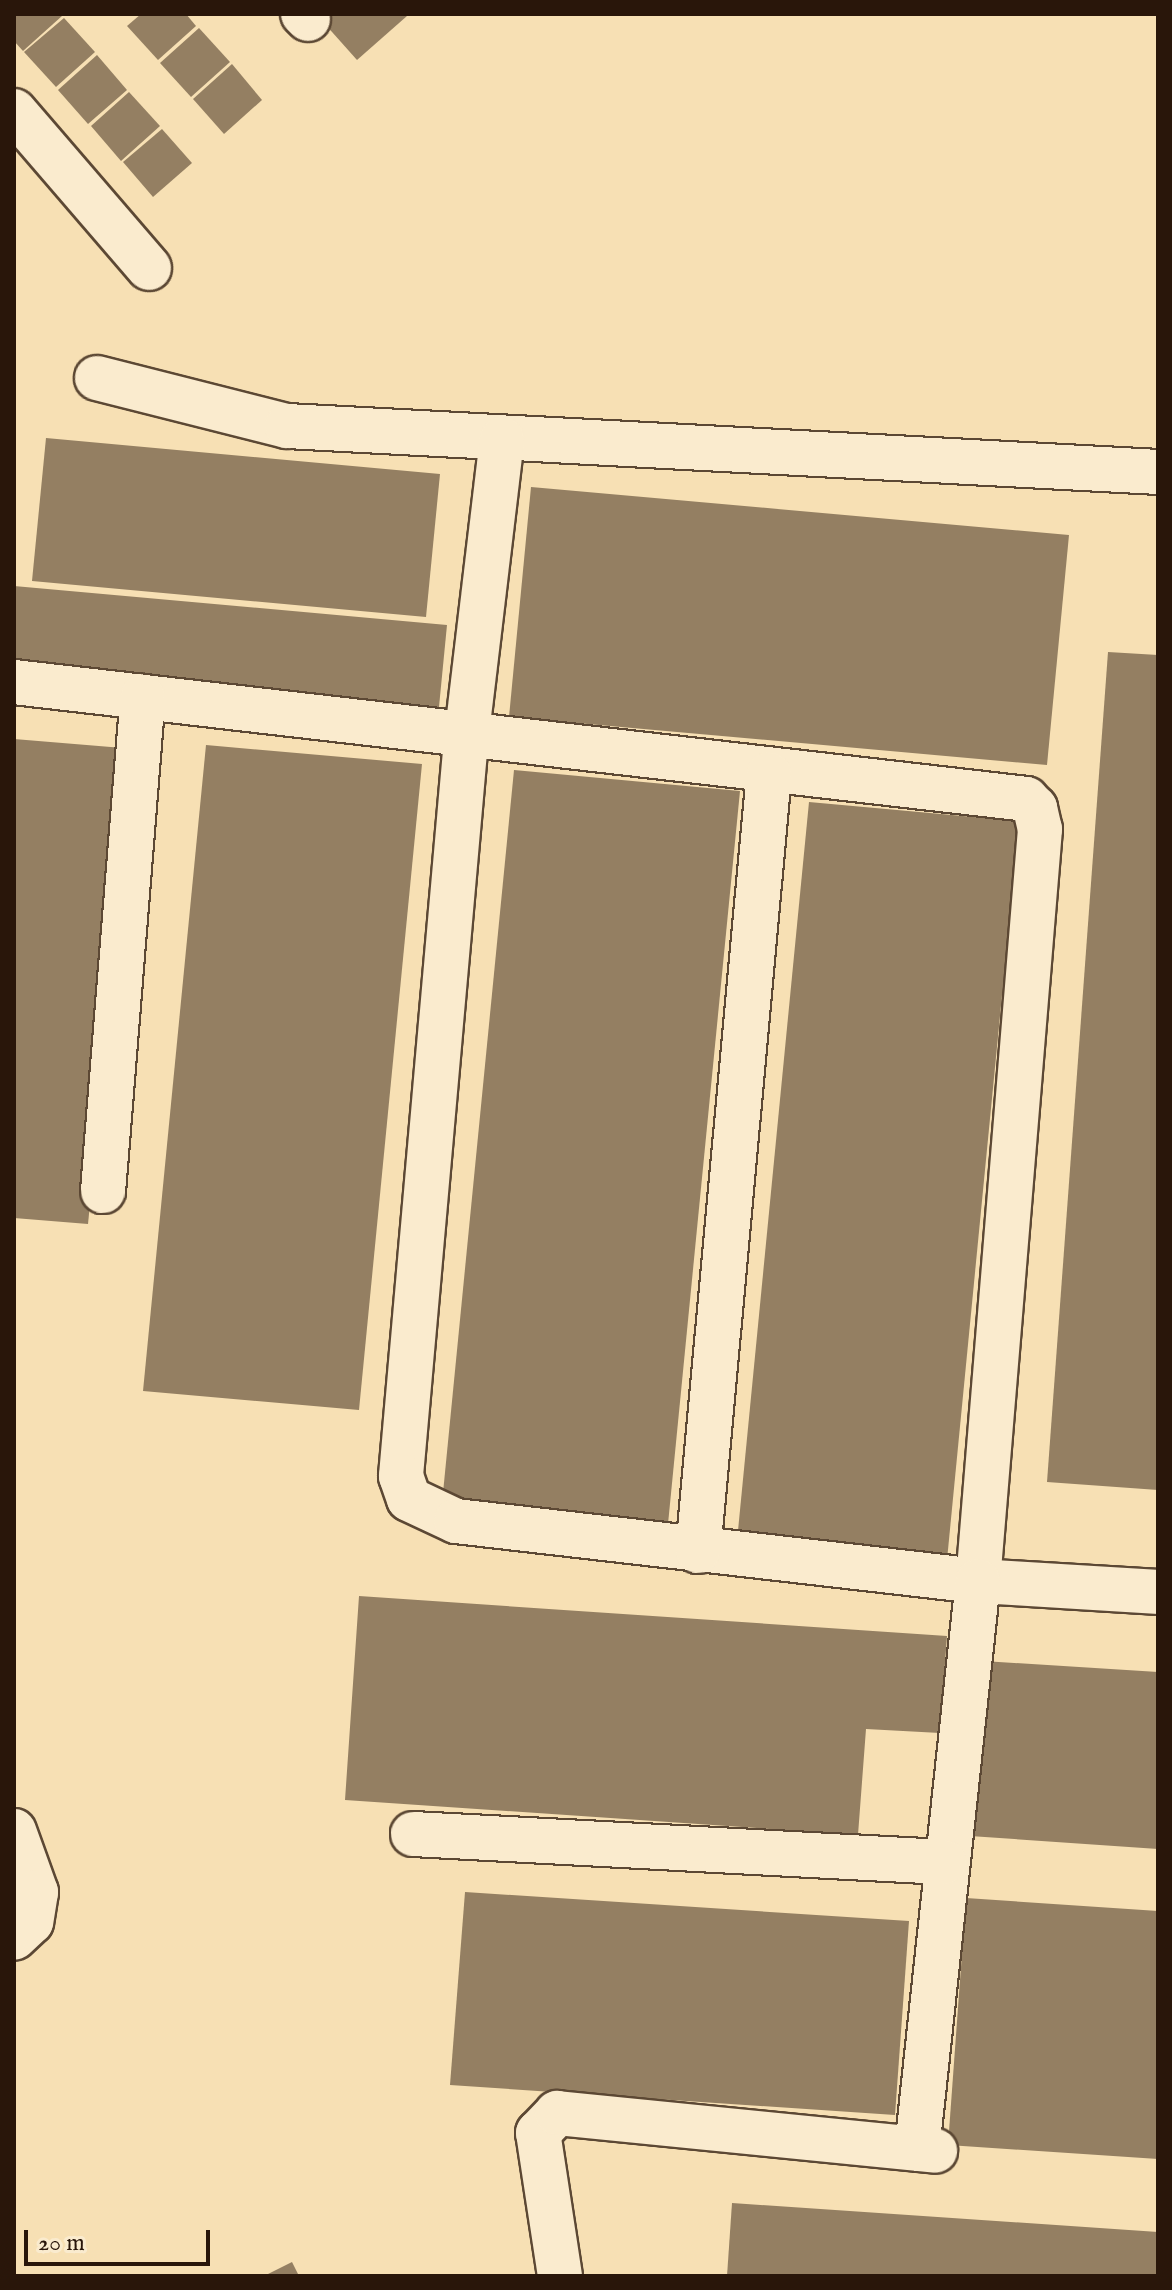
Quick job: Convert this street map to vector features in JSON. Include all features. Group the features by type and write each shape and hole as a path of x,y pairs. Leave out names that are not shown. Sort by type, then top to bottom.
{"street":[{"path":"14,111 149,268"},
{"path":"97,378 287,426 1158,472"},
{"path":"502,439 466,740 404,1489 422,1509 456,1521 978,1581 1158,1592"},
{"path":"14,682 466,740 1026,799 1035,808 1040,829 978,1581 944,1862 926,2150 576,2109 557,2113 538,2133 560,2276"},
{"path":"103,1191 143,697"},
{"path":"698,1551 769,774"},
{"path":"14,1831 36,1892 31,1922 14,1938"},
{"path":"413,1834 944,1862"}],"building":[{"path":"14,14 62,16 23,51 14,41"},
{"path":"141,14 186,14 196,26 158,60 127,26"},
{"path":"316,14 405,14 407,16 357,60"},
{"path":"64,18 95,52 56,87 24,52"},
{"path":"199,28 230,62 191,97 160,63"},
{"path":"97,55 127,90 88,124 58,90"},
{"path":"232,64 262,100 224,134 193,99"},
{"path":"129,92 160,126 121,161 91,126"},
{"path":"162,129 192,163 153,197 123,162"},
{"path":"46,438 440,474 426,617 32,581"},
{"path":"531,487 1069,535 1047,765 509,717"},
{"path":"14,586 447,625 438,717 14,679"},
{"path":"1108,652 1158,655 1158,1490 1047,1482"},
{"path":"14,739 135,749 88,1224 14,1218"},
{"path":"206,745 422,764 359,1410 143,1391"},
{"path":"514,770 740,791 668,1524 442,1503"},
{"path":"809,802 1019,821 947,1560 737,1541"},
{"path":"359,1596 947,1636 940,1733 866,1729 858,1835 345,1800"},
{"path":"983,1661 1158,1672 1158,1849 970,1836"},
{"path":"465,1892 909,1921 895,2115 450,2085"},
{"path":"966,1898 1158,1911 1158,2159 948,2145"},
{"path":"732,2203 1158,2232 1158,2276 727,2276"},
{"path":"292,2262 299,2276 264,2276"}]}
